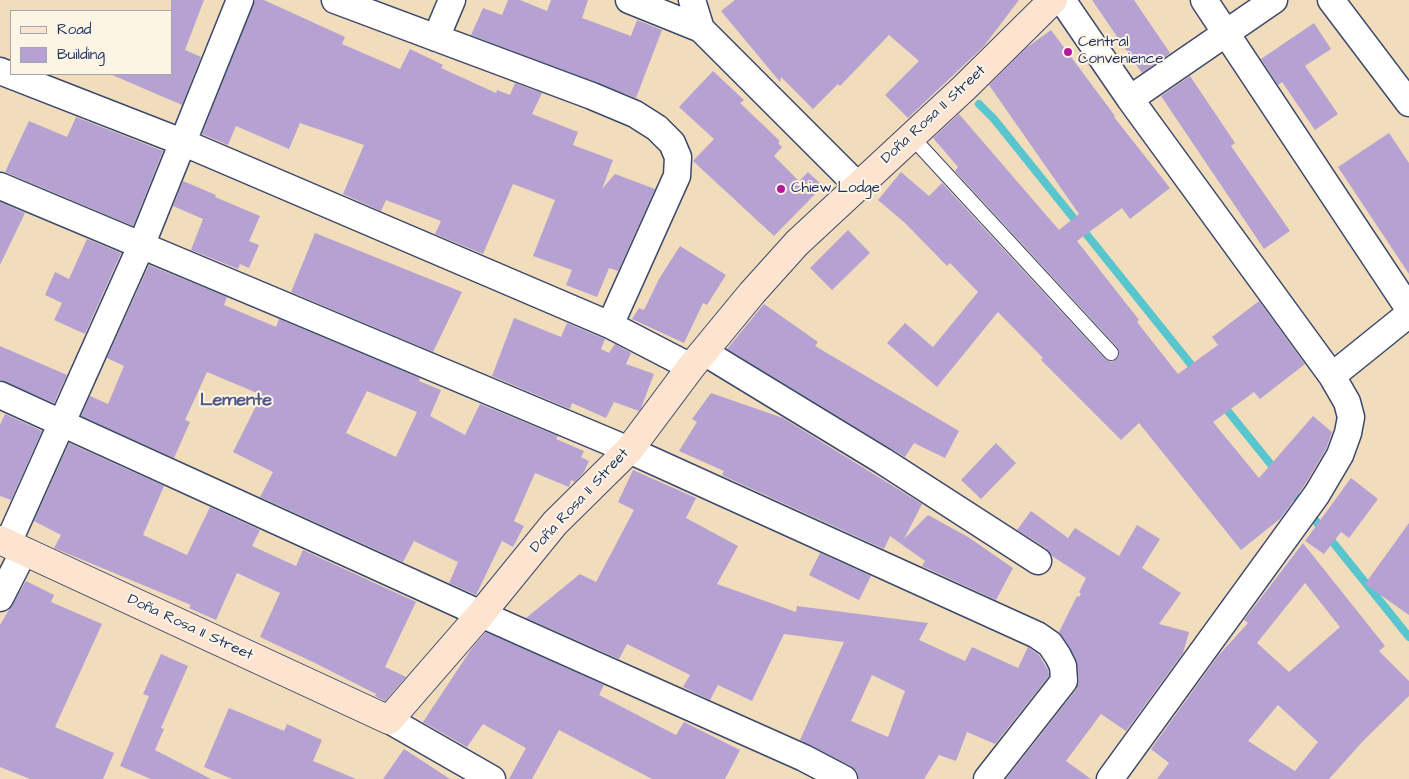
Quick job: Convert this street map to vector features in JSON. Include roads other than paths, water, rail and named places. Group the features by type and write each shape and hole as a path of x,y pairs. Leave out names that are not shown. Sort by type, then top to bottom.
{"main road":[{"name":"Doña Rosa II Street","path":"11,545 388,720 481,614 554,523 629,450 698,360 797,243 859,187 910,135 964,88 1053,0"}],"street":[{"path":"0,598 11,545 60,424 141,246 240,0"},
{"path":"334,0 592,96 635,114 657,128 672,143 678,157 677,176 610,325"},
{"path":"436,38 452,0"},
{"path":"629,0 701,29 859,187"},
{"path":"692,0 701,29"},
{"path":"1062,0 1130,99 1332,376 1347,402 1350,417 1348,433 1340,455 1317,494 1110,779"},
{"path":"1204,0 1409,309"},
{"path":"1130,99 1274,0"},
{"path":"1331,0 1409,103"},
{"path":"10,75 182,142 610,325 698,360 883,461 1038,561"},
{"path":"0,186 629,450 1037,635 1050,644 1063,666 1064,681 987,779"},
{"path":"1332,376 1409,314"},
{"path":"0,395 60,424 804,758 844,779"},
{"path":"388,720 492,779"}],"lane":[{"path":"910,135 1111,353"}],"waterway":[{"path":"979,104 994,119 1197,372"},
{"path":"1223,405 1277,472"},
{"path":"1290,489 1409,637"}],"place":[{"name":"Central Convenience","path":"1068,52"},
{"name":"Chiew Lodge","path":"781,189"}],"district":[{"name":"Lemente","path":"236,401"}]}
